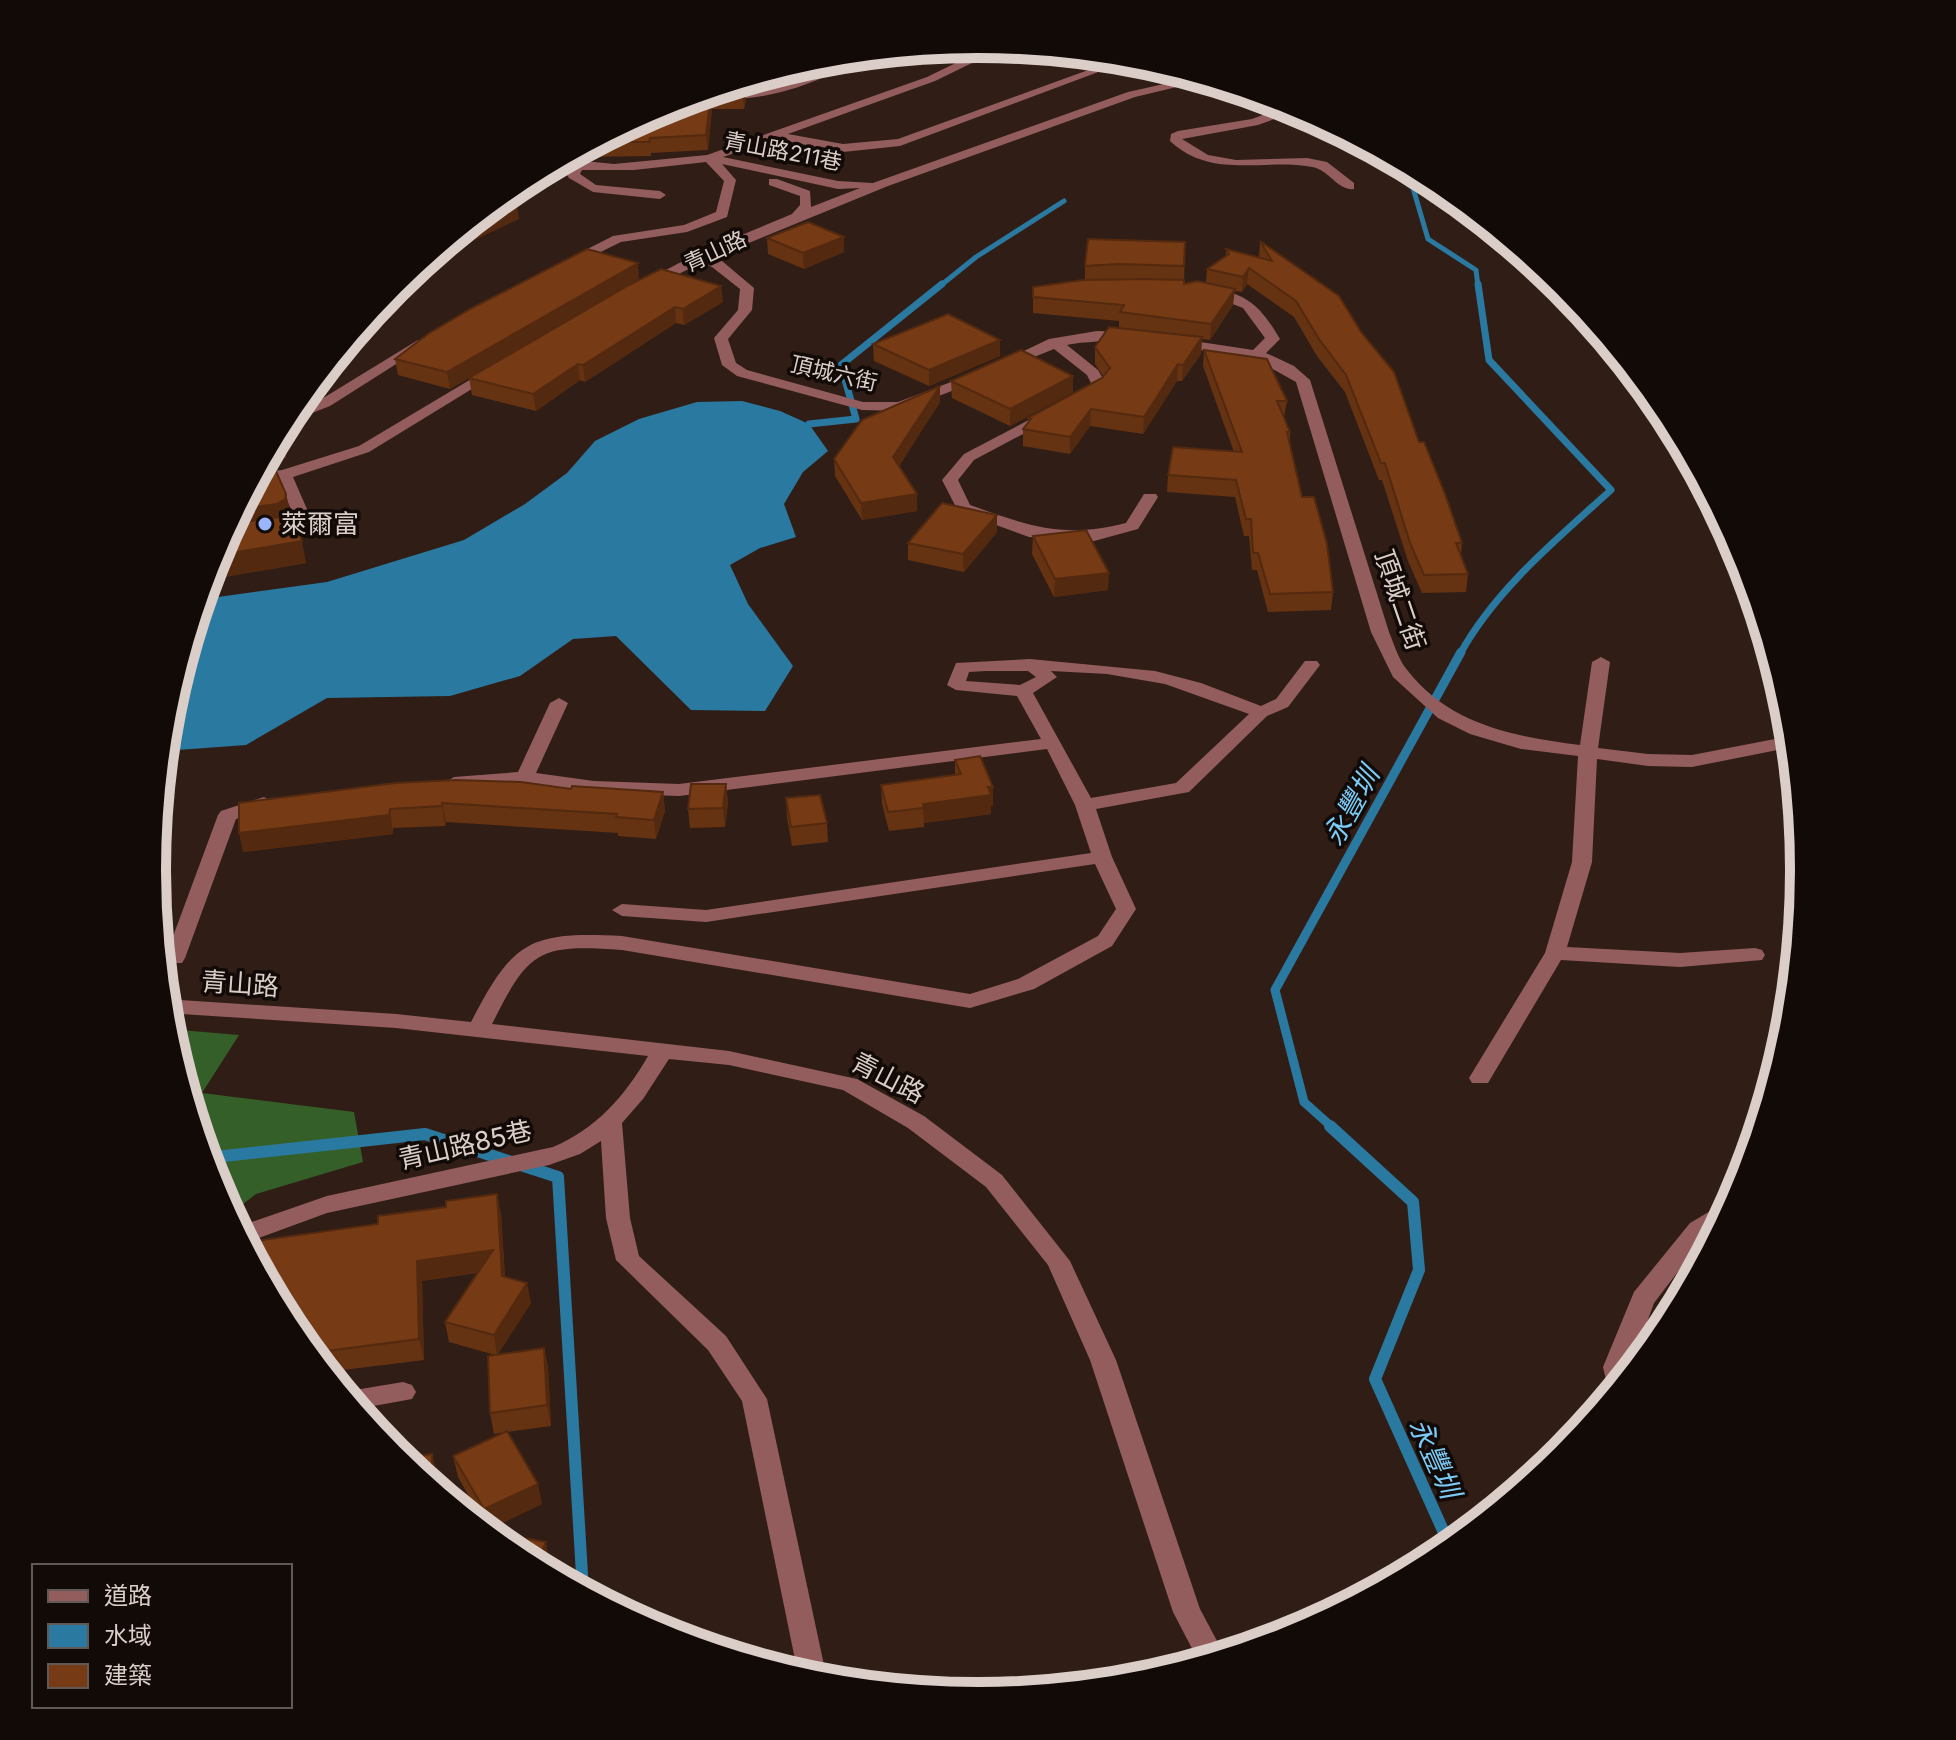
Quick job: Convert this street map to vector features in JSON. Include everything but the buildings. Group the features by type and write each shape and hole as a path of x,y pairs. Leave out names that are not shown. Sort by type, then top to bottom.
{"street":[{"name":"青山路211巷","path":"709,158 931,79 975,58"},
{"path":"775,136 843,148 900,142 1095,71"},
{"path":"740,94 764,95 812,76"},
{"name":"青山路","path":"637,289 699,258 884,183 1132,94 1179,84"},
{"path":"1275,114 1254,122 1175,137 1176,141 1204,158 1236,164 1307,162 1323,165 1350,186"},
{"name":"青山路211巷","path":"709,158 838,185 884,183"},
{"path":"574,166 644,166 709,158 730,180 757,179 787,185 806,194 806,205 797,217"},
{"path":"578,167 573,175 593,188 660,195"},
{"path":"554,269 618,239 708,222 722,214 730,180"},
{"name":"頂城六街","path":"699,258 717,264 747,288 749,300 745,313 721,338 729,365 742,373 862,406 900,407 930,397 1054,342 1107,335 1256,354"},
{"path":"1194,290 1236,297 1253,306 1273,339 1256,354"},
{"path":"310,410 432,335"},
{"path":"1054,342 1093,373 1099,384 1094,390 969,457 950,480 964,508 1029,532 1094,536 1132,526 1150,497"},
{"name":"頂城二街","path":"1256,354 1284,364 1303,380 1380,632 1399,673 1444,714 1477,730 1521,743 1648,760 1692,761 1780,744"},
{"path":"268,477 284,475 364,449 501,365"},
{"path":"261,537 287,533 300,525 302,516 284,475"},
{"path":"1480,1078 1555,953 1582,862 1588,753 1601,662"},
{"path":"1030,664 1048,677 1023,691 956,685 962,667 1030,664 1156,676 1261,712"},
{"path":"1085,805 1182,788 1261,712 1282,703 1311,665"},
{"path":"478,1030 520,959 543,948 587,941 637,945 970,1001 1026,984 1105,941 1126,909 1102,857 1085,805 1023,691"},
{"path":"525,777 559,703"},
{"path":"434,784 525,777 594,787 679,790 1053,743"},
{"path":"175,958 228,815 289,798"},
{"path":"622,910 706,916 1102,857"},
{"path":"1555,953 1664,962 1755,955"},
{"name":"青山路","path":"178,1007 396,1021 729,1058 849,1084 916,1122 994,1181 1058,1261 1097,1346 1187,1612 1207,1648"},
{"name":"青山路85巷","path":"251,1230 269,1222 359,1197 535,1160 572,1148 611,1122 640,1089 662,1052"},
{"path":"611,1122 618,1218 628,1260 717,1343 754,1399 810,1664"},
{"path":"1616,1371 1643,1299 1698,1229 1709,1222"},
{"path":"362,1398 403,1392"}],"green space":[{"path":"183,1030 239,1035 202,1093 354,1112 363,1162 256,1194 240,1207 209,1131"}],"water":[{"path":"742,401 780,411 809,424 828,451 803,472 784,504 796,537 760,548 730,565 748,604 793,666 765,711 691,710 616,636 573,639 520,676 450,696 327,698 246,745 175,750 194,660 213,599 327,582 464,540 525,504 567,473 595,441 639,419 697,402"}],"waterway":[{"name":"永豐圳","path":"1390,171 1413,188 1428,239 1476,270 1478,286"},
{"path":"940,286 976,257 1064,201"},
{"path":"809,424 856,419 841,365 942,284"},
{"name":"永豐圳","path":"1460,654 1509,586 1611,490 1489,360 1478,284"},
{"name":"永豐圳","path":"1333,1128 1304,1102 1275,990 1461,652"},
{"name":"永豐圳","path":"1330,1126 1413,1202 1419,1270 1375,1379 1445,1534"},
{"path":"219,1157 425,1134 558,1177 582,1578"}],"place":[{"name":"萊爾富","path":"265,524"}]}
